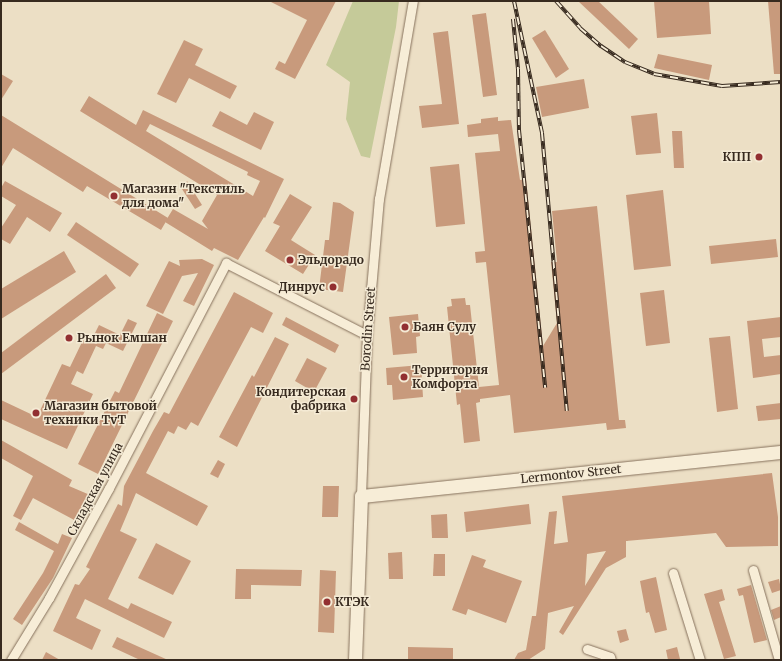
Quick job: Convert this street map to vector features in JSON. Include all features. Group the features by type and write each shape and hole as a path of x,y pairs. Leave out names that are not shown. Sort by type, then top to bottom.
{"street":[{"name":"Borodin Street","path":"355,660 367,335 379,200 413,1"},
{"name":"Складская улица","path":"11,660 50,598 226,263 367,335"},
{"name":"Lermontov Street","path":"361,496 781,452"},
{"path":"753,570 779,660"},
{"path":"673,573 700,660"},
{"path":"588,649 611,660"}],"green space":[{"path":"353,1 399,1 396,27 370,158 361,156 346,119 350,82 326,65"}],"building":[{"path":"269,1 336,1 295,79 275,69 279,61 285,64 307,20"},
{"path":"578,1 598,1 638,39 629,49"},
{"path":"654,1 709,1 711,34 657,38"},
{"path":"768,1 781,1 781,74 774,74"},
{"path":"486,13 497,95 483,97 472,15"},
{"path":"545,30 569,69 556,78 532,38"},
{"path":"448,31 459,124 422,128 419,106 442,104 433,33"},
{"path":"184,40 203,49 195,65 237,86 230,99 189,78 176,103 157,94"},
{"path":"658,54 712,65 709,80 654,68"},
{"path":"1,74 13,81 1,100"},
{"path":"584,79 589,108 542,117 536,87"},
{"path":"89,96 136,125 143,110 284,179 265,218 264,217 238,260 214,248 212,251 165,222 173,209 208,229 202,221 217,195 80,111","holes":["150,124 248,172 247,175 260,181 253,196 146,131"]},
{"path":"220,111 247,125 254,112 274,122 261,150 212,126"},
{"path":"657,113 661,153 636,155 631,116"},
{"path":"1,115 168,218 161,230 87,186 83,192 13,148 1,168"},
{"path":"498,117 498,121 511,120 520,180 526,179 543,346 557,323 551,262 557,262 552,211 597,206 619,420 625,420 626,428 607,430 606,423 514,433 510,395 480,399 480,402 476,403 480,441 464,443 460,404 457,405 447,307 452,306 451,299 465,298 466,305 470,305 479,387 499,385 486,262 476,263 475,252 485,251 475,153 500,151 498,134 468,137 467,125 481,123 481,119"},
{"path":"672,131 682,131 684,168 674,168"},
{"path":"459,164 465,224 436,227 430,167"},
{"path":"5,181 62,213 50,232 27,217 10,244 1,239 1,228 16,205 1,196 1,188"},
{"path":"187,181 202,205 195,209 180,186"},
{"path":"663,190 671,266 634,270 626,195"},
{"path":"290,194 312,207 291,240 315,255 303,274 265,251 280,226 273,223"},
{"path":"333,202 340,203 354,212 343,292 319,289 325,240 329,240"},
{"path":"76,222 139,264 130,277 67,235"},
{"path":"776,239 778,257 711,264 709,246"},
{"path":"64,251 76,272 1,319 1,289"},
{"path":"202,259 214,265 194,306 183,301 198,273 182,276 163,314 146,306 169,261 180,266 179,260"},
{"path":"106,274 116,288 1,374 1,353"},
{"path":"664,290 670,343 646,346 640,293"},
{"path":"234,292 273,313 263,333 251,327 198,426 191,422 186,430 178,426 174,434 168,431 146,473 208,506 197,526 136,493 120,531 137,539 108,599 128,609 131,603 172,622 164,638 85,599 76,618 101,630 92,650 53,631 75,584 79,585 90,569 86,567 118,504 122,506 124,486 153,431 164,412 169,414"},
{"path":"157,313 173,321 98,474 78,464 115,391 119,393"},
{"name":"Баян Сулу","path":"418,314 420,336 416,337 417,353 393,355 389,317"},
{"path":"286,317 339,345 335,353 282,325"},
{"path":"781,317 781,337 762,339 764,357 781,355 781,374 753,378 747,321"},
{"path":"128,319 137,323 123,351 106,343 103,349 96,346 83,374 77,371 71,384 93,394 67,449 1,419 1,400 37,417 62,364 70,367 83,340 90,343 99,325 120,335"},
{"path":"730,336 738,409 717,412 709,338"},
{"path":"275,337 289,344 237,447 219,437 252,375 254,377"},
{"path":"307,358 327,368 314,392 295,381"},
{"name":"Территория Комфорта","path":"421,365 423,397 393,400 392,385 387,385 386,368"},
{"path":"781,403 781,419 758,421 756,406"},
{"path":"1,440 72,480 69,486 90,495 78,522 33,498 21,520 13,516 33,476 1,458"},
{"path":"218,460 225,464 218,478 210,474"},
{"path":"772,473 778,517 778,546 726,547 716,533 626,541 626,557 606,568 563,635 559,632 574,606 548,613 545,649 528,660 514,660 518,653 526,650 532,616 536,616 549,512 557,511 554,544 568,542 562,496","holes":["606,551 585,586 587,554"]},
{"path":"323,486 339,486 338,517 322,517"},
{"path":"529,504 531,524 466,532 464,512"},
{"path":"447,514 448,538 432,538 431,515"},
{"path":"19,522 58,544 62,534 72,538 53,578 22,625 13,619 43,573 54,551 15,530"},
{"path":"156,543 191,561 173,595 138,578"},
{"path":"402,552 403,579 389,579 388,553"},
{"path":"434,554 445,554 445,576 433,576"},
{"path":"472,555 486,560 483,567 522,581 506,623 468,609 466,615 452,610"},
{"path":"236,569 302,570 301,586 251,585 251,599 235,599"},
{"name":"КТЭК","path":"320,570 336,571 334,633 318,632"},
{"path":"656,577 667,630 655,633 649,612 646,613 640,581"},
{"path":"779,579 781,590 772,593 768,582"},
{"path":"751,585 767,640 754,643 743,595 739,596 737,589"},
{"path":"722,589 725,600 719,602 736,656 724,659 704,594"},
{"path":"781,606 781,617 774,620 771,610"},
{"path":"626,629 629,640 620,643 617,631"},
{"path":"117,637 168,660 140,660 112,647"},
{"path":"408,647 453,648 453,660 408,660"},
{"path":"677,647 680,659 668,660 666,650"},
{"path":"46,652 60,660 42,660"}],"railway":[{"path":"514,1 542,133 567,411"},
{"path":"556,1 580,28 601,46 625,62 654,74 722,86 781,82"},
{"path":"513,19 518,69 519,130 545,388"}],"place":[{"name":"КПП","path":"759,157"},
{"name":"Магазин \"Текстиль для дома\"","path":"114,196"},
{"name":"Эльдорадо","path":"290,260"},
{"name":"Динрус","path":"333,287"},
{"name":"Баян Сулу","path":"405,327"},
{"name":"Рынок Емшан","path":"69,338"},
{"name":"Территория Комфорта","path":"404,377"},
{"name":"Кондитерская фабрика","path":"354,399"},
{"name":"Магазин бытовой техники TvT","path":"36,413"},
{"name":"КТЭК","path":"327,602"}]}
